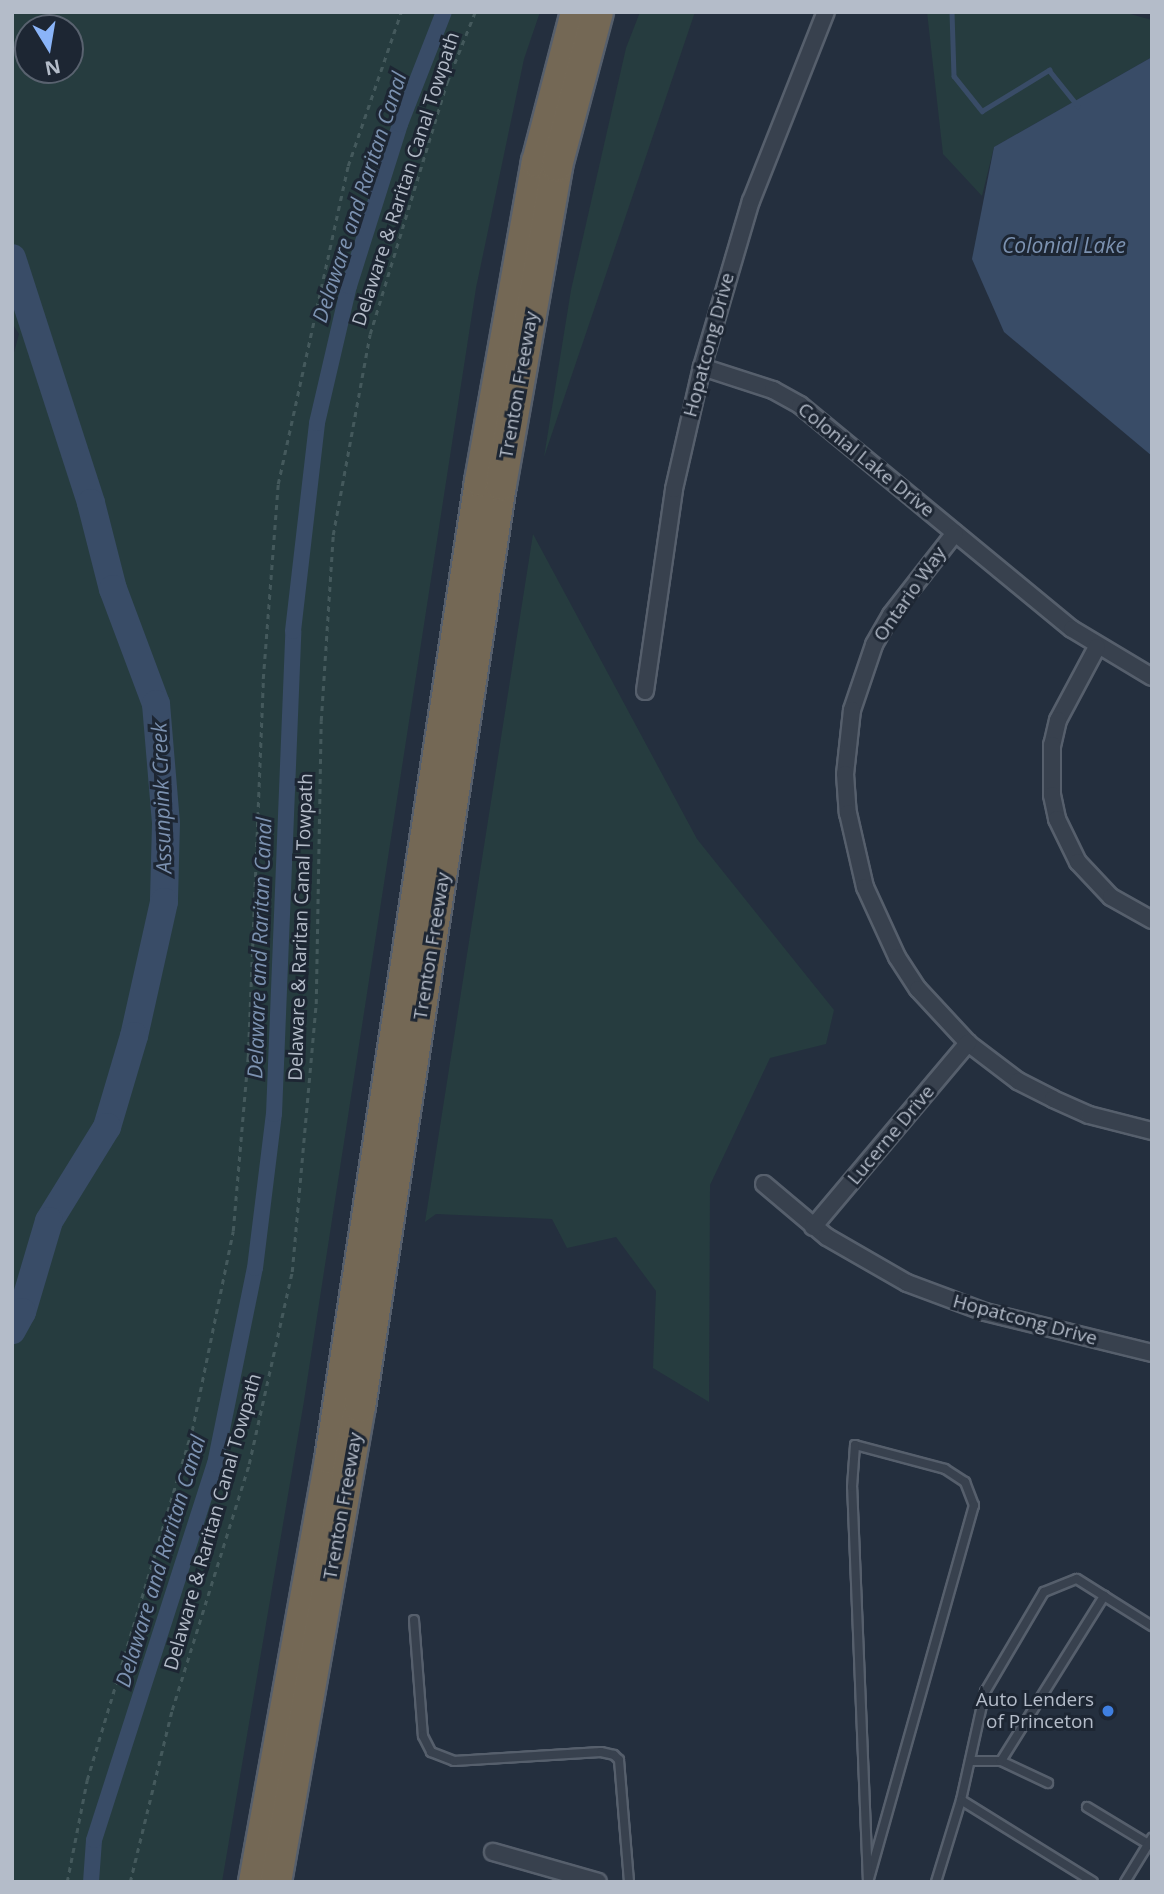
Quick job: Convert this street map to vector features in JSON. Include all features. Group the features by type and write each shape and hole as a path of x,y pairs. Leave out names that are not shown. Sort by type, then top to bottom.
{"highway":[{"name":"Trenton Freeway","path":"254,1882 330,1459 480,481 537,162 576,12"},
{"name":"Trenton Freeway","path":"276,1882 362,1393 501,485 557,166 598,12"}],"street":[{"name":"Hopatcong Drive","path":"645,691 674,489 702,367 751,201 827,12"},
{"name":"Colonial Lake Drive","path":"702,367 773,390 800,405 1097,647 1152,677"},
{"name":"Ontario Way","path":"955,533 891,615 874,645 852,710 845,774 854,850 879,923 918,989 968,1043 1018,1081 1053,1099 1089,1115 1152,1130"},
{"path":"1097,647 1058,720 1050,770 1052,795 1057,819 1078,862 1111,897 1152,920"},
{"name":"Lucerne Drive","path":"813,1227 968,1043"},
{"name":"Hopatcong Drive","path":"764,1184 813,1227 866,1262 942,1297 1152,1353"},
{"path":"493,1852 576,1879 598,1882"}],"lane":[{"path":"855,1445 945,1469 965,1482 974,1505 868,1882 853,1506 855,1445"},
{"path":"936,1882 961,1800 985,1692 1044,1592 1077,1579 1152,1626"},
{"path":"1001,1760 1104,1596"},
{"path":"414,1620 423,1736 431,1752 454,1760 601,1752 614,1755 619,1760 629,1882"},
{"path":"970,1761 1001,1760 1048,1783"},
{"path":"961,1800 1093,1882"},
{"path":"1087,1807 1150,1841 1125,1882"}],"path":[{"path":"67,1882 87,1780 192,1431 233,1231 248,1057 263,678 278,484 348,166 401,12"},
{"name":"Delaware & Raritan Canal Towpath","path":"130,1882 172,1710 249,1464 292,1272 316,1004 321,720 333,535 356,399 379,299 447,82 475,12"}],"green space":[{"path":"12,12 540,12 524,59 476,288 304,1401 222,1882 12,1882 12,360 19,334 12,323"},
{"path":"640,12 695,12 544,457 571,290 626,48"},
{"path":"927,12 1123,12 1152,20 1152,57 994,147 982,196 943,154"},
{"path":"533,534 697,839 834,1010 826,1044 770,1058 710,1185 709,1402 653,1368 656,1291 616,1237 567,1248 552,1219 436,1214 425,1222"}],"water":[{"name":"Colonial Lake","path":"1152,57 1152,456 1004,332 972,259 994,147"}],"waterway":[{"name":"Delaware and Raritan Canal","path":"91,1882 94,1840 215,1464 255,1268 274,1114 293,631 317,423 349,286 400,124 444,12"},
{"path":"952,12 954,76 982,111 1049,70 1078,106"},
{"name":"Assunpink Creek","path":"12,258 91,503 113,589 156,704 166,823 164,902 134,1036 107,1127 49,1221 22,1312 12,1330"}],"place":[{"name":"Auto Lenders of Princeton","path":"1108,1711"}]}
